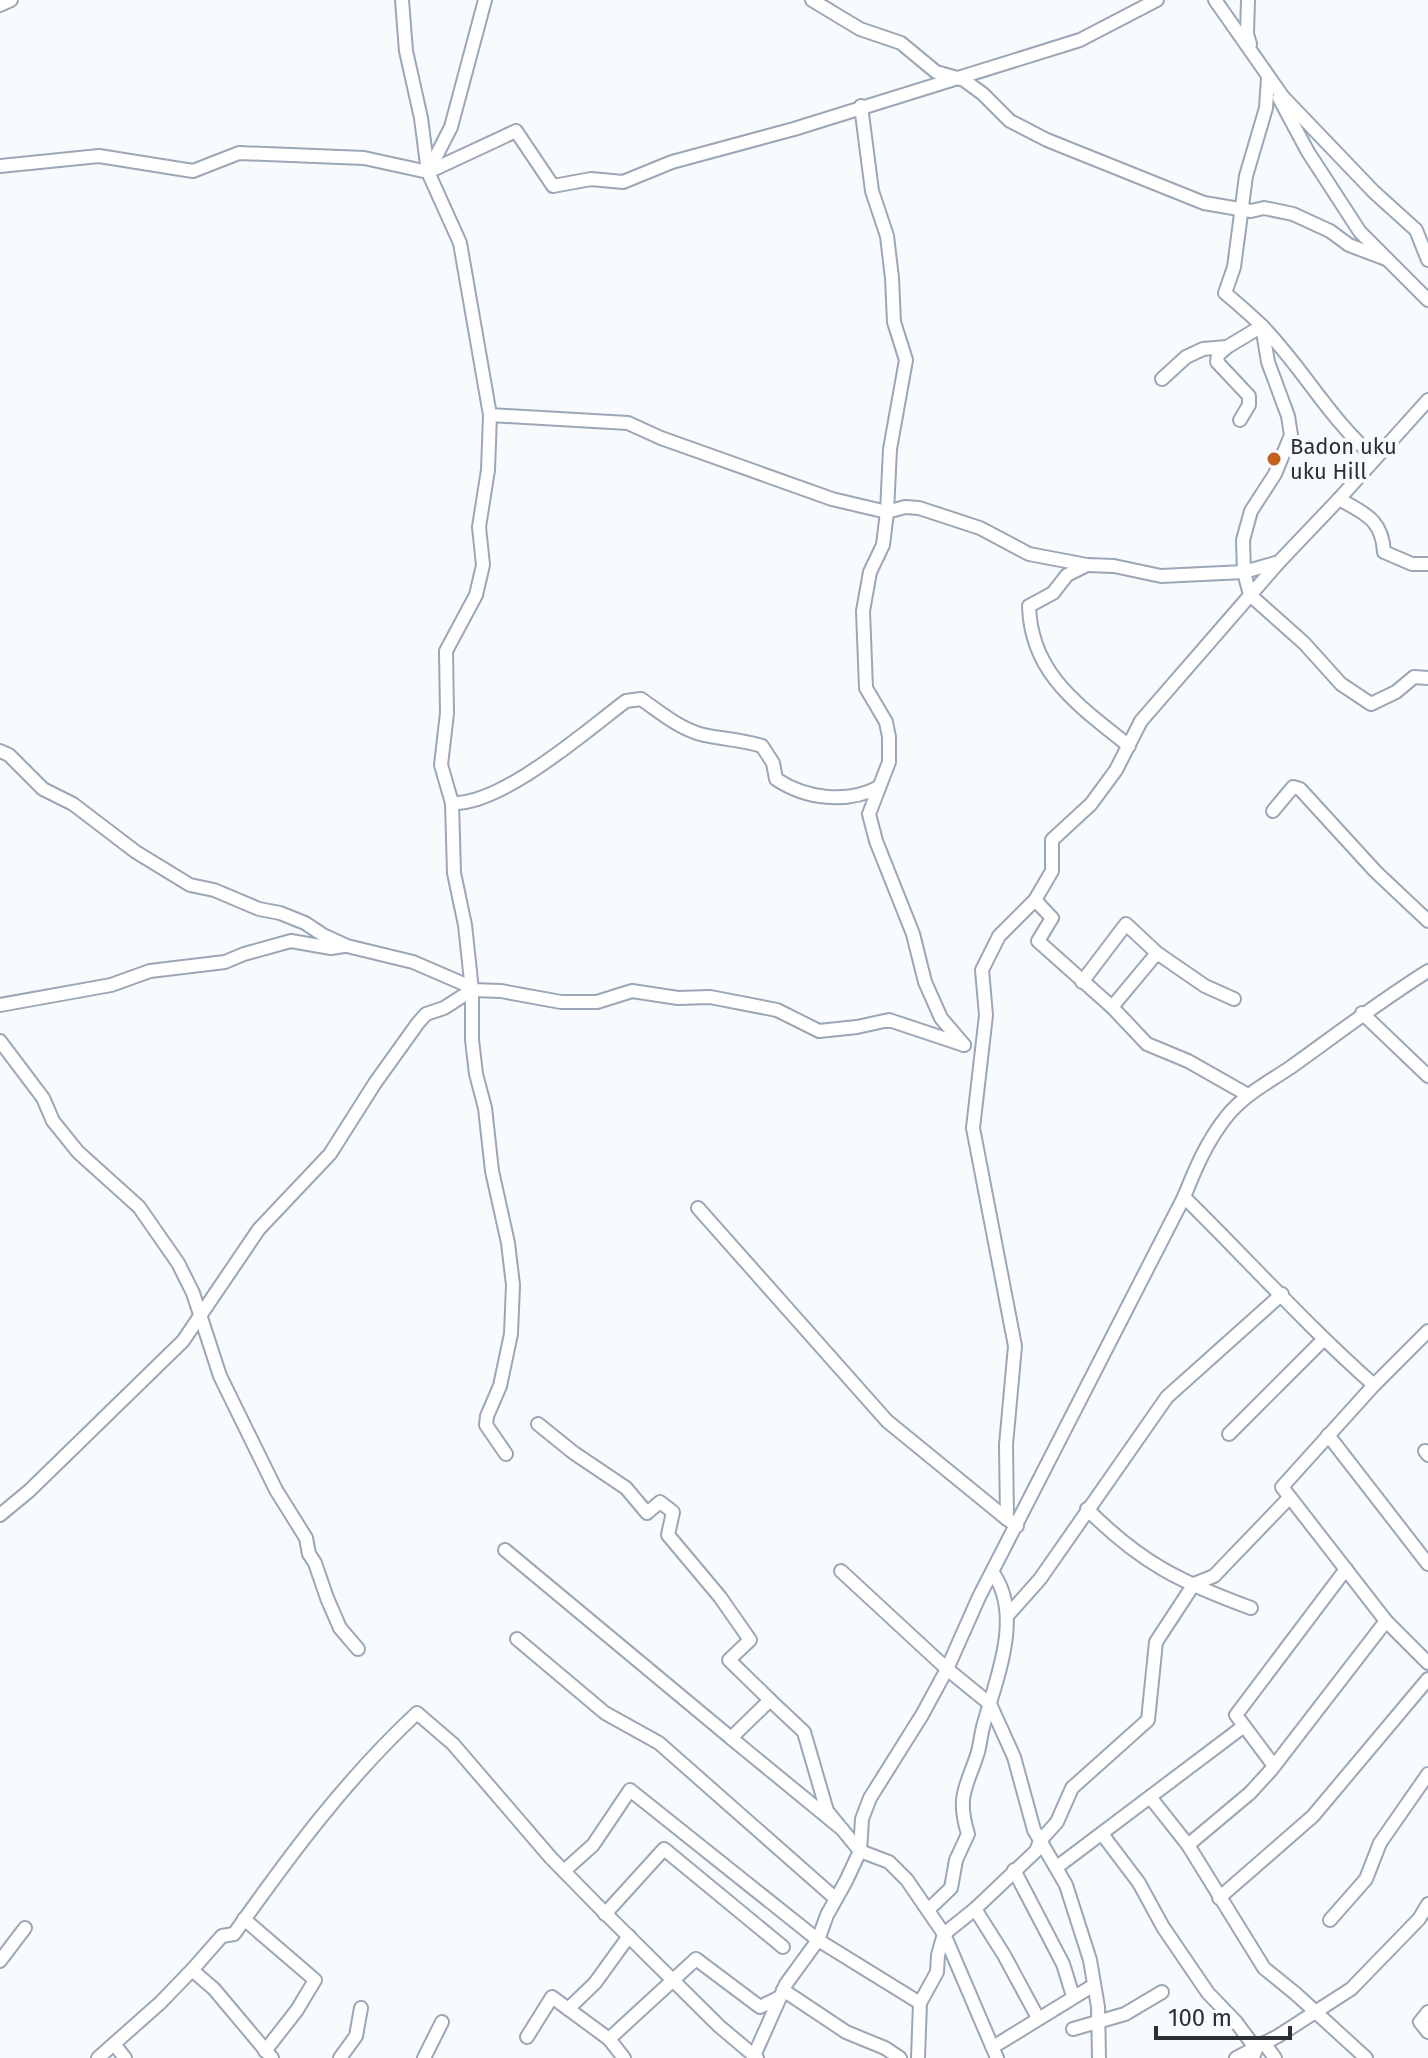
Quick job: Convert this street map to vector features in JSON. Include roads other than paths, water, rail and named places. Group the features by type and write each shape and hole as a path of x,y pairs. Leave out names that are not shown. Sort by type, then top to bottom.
{"street":[{"path":"0,5 11,0"},
{"path":"402,0 406,51 421,118 428,172 460,243 490,415 488,470 479,527 483,565 476,595 446,651 447,713 441,765 452,803 454,873 465,925 476,1074 485,1108 492,1171 508,1243 513,1285 511,1334 500,1386 486,1425 506,1454"},
{"path":"428,172 451,127 485,0"},
{"path":"812,0 860,29 901,43 936,72 964,80 1010,121 1047,140 1204,203 1293,214 1330,231 1349,245 1386,259"},
{"path":"0,166 99,156 193,171 239,153 364,158 428,172 516,131 553,186 591,179 623,182 672,162 794,129 1080,40 1157,0"},
{"path":"1215,0 1271,81 1343,161 1416,230 1428,260"},
{"path":"1248,0 1247,34 1253,55"},
{"path":"1271,81 1246,176 1234,267 1225,293 1262,326 1331,413 1355,441 1375,458"},
{"path":"1271,81 1308,152 1360,232 1428,300"},
{"path":"861,106 872,191 887,236 894,322 906,360 890,449 883,545 870,572 863,611 866,688 886,722 889,737 889,762 869,814 876,841 913,934 925,982 941,1018 964,1045 981,1057"},
{"path":"1240,420 1249,405 1249,396 1217,362 1218,355 1262,326"},
{"path":"1262,326 1268,362 1288,416 1291,435 1275,474 1251,511 1243,540 1244,572 1250,595 1304,643 1341,684 1371,704 1396,692 1414,677 1428,678"},
{"path":"1162,379 1195,353 1216,346 1227,347"},
{"path":"1012,1522 1006,1445 1015,1346 973,1128 986,1015 982,970 999,936 1035,900 1052,871 1052,840 1091,804 1116,770 1141,721 1279,562 1428,400"},
{"path":"490,415 628,423 832,499 887,512 905,507 919,508 980,528 1029,554 1087,565 1114,566 1161,576 1244,572 1279,562"},
{"path":"1339,499 1372,518 1383,537 1384,552 1412,564 1428,564"},
{"path":"1087,565 1067,575 1053,593 1029,606 1029,630 1042,662 1069,697 1129,746"},
{"path":"452,803 466,804 519,779 626,701 641,699 669,719 701,734 762,746 773,763 776,779 792,789 833,798 864,795 879,787"},
{"path":"0,751 9,755 43,789 73,804 136,852 190,885 214,890 259,909 280,913 347,946 413,962 472,990"},
{"path":"1273,811 1293,787 1300,789 1376,872 1428,921"},
{"path":"1035,900 1052,918 1038,941 1112,1007 1147,1044 1188,1061 1248,1095"},
{"path":"1082,982 1126,924 1157,953 1205,986 1234,999"},
{"path":"0,1005 111,985 150,971 225,962 291,941 331,948 347,946"},
{"path":"1112,1007 1157,953"},
{"path":"98,2058 160,2003 222,1936 234,1934 341,1790 417,1713 453,1744 605,1914 755,2057 782,1994 818,1940 860,1851 862,1819 870,1798 947,1669 993,1573 1012,1522 1184,1197 1202,1152 1227,1116 1248,1095 1362,1013 1428,972"},
{"path":"0,1515 29,1491 183,1341 259,1229 330,1154 418,1023 426,1014 444,1008 472,990 501,991 561,1002 597,1002 632,991 678,998 710,997 777,1010 819,1031 889,1020 964,1045"},
{"path":"1362,1013 1428,1076"},
{"path":"0,1041 43,1098 53,1121 78,1152 139,1207 178,1263 193,1293 225,1385 276,1490 306,1538 309,1554 340,1628 358,1649"},
{"path":"1184,1197 1282,1294 1323,1340 1374,1385"},
{"path":"698,1208 887,1421 1012,1522"},
{"path":"1007,1616 1040,1579 1167,1397 1282,1294"},
{"path":"1428,1331 1285,1480 1282,1487 1386,1621 1428,1663"},
{"path":"1229,1434 1323,1340"},
{"path":"538,1424 626,1488 647,1513 660,1502 673,1512 668,1535 720,1597 750,1640 729,1660 804,1732 827,1811 860,1851 889,1862 907,1880 928,1910 944,1934 995,2052 1038,2018 1094,1985"},
{"path":"1328,1435 1428,1564"},
{"path":"918,2058 920,2003 937,1972 944,1934 1036,1851 1040,1841 1057,1822 1072,1788 1148,1720 1156,1642 1193,1585 1214,1576 1289,1498"},
{"path":"1087,1509 1120,1542 1162,1571 1251,1608"},
{"path":"505,1550 842,1829"},
{"path":"1274,1766 1236,1715 1346,1569"},
{"path":"841,1571 947,1669 990,1704 1014,1757 1023,1795 1040,1841 1066,1885 1090,1960 1099,2058"},
{"path":"928,1910 951,1888 956,1860 968,1834 961,1813 963,1790 978,1752 1005,1637 1005,1595 993,1573"},
{"path":"1188,1845 1250,1793 1274,1766 1386,1621"},
{"path":"517,1639 605,1713 659,1743 836,1899"},
{"path":"1219,1898 1313,1816 1428,1679"},
{"path":"731,1738 770,1700"},
{"path":"1057,1867 1244,1726"},
{"path":"1330,1920 1366,1879 1380,1843 1428,1774"},
{"path":"564,1871 593,1845 630,1790 818,1940 920,2003"},
{"path":"1150,1797 1188,1845 1264,1968 1366,2058"},
{"path":"1102,1834 1139,1883 1163,1927 1208,1993 1258,2050 1275,2058"},
{"path":"605,1914 664,1849 783,1947"},
{"path":"1014,1870 1063,1964 1073,1996"},
{"path":"1236,2058 1258,2050 1351,1989 1419,1919 1428,1904"},
{"path":"975,1909 1038,2018"},
{"path":"192,1970 214,1989 268,2054 315,1980 244,1919"},
{"path":"0,1961 25,1928"},
{"path":"568,2009 595,1983 629,1936"},
{"path":"609,2039 696,1959 760,2007 782,1994"},
{"path":"1073,2029 1125,2014 1162,1992"},
{"path":"782,1994 846,2032 885,2048 900,2058"},
{"path":"527,2037 552,1997 609,2039 625,2058"},
{"path":"340,2058 356,2036 361,2008"},
{"path":"1428,2012 1420,2022 1428,2032"},
{"path":"424,2058 442,2022"},
{"path":"114,2044 125,2058"}],"place":[{"name":"Badon uku uku Hill","path":"1274,459"}]}
